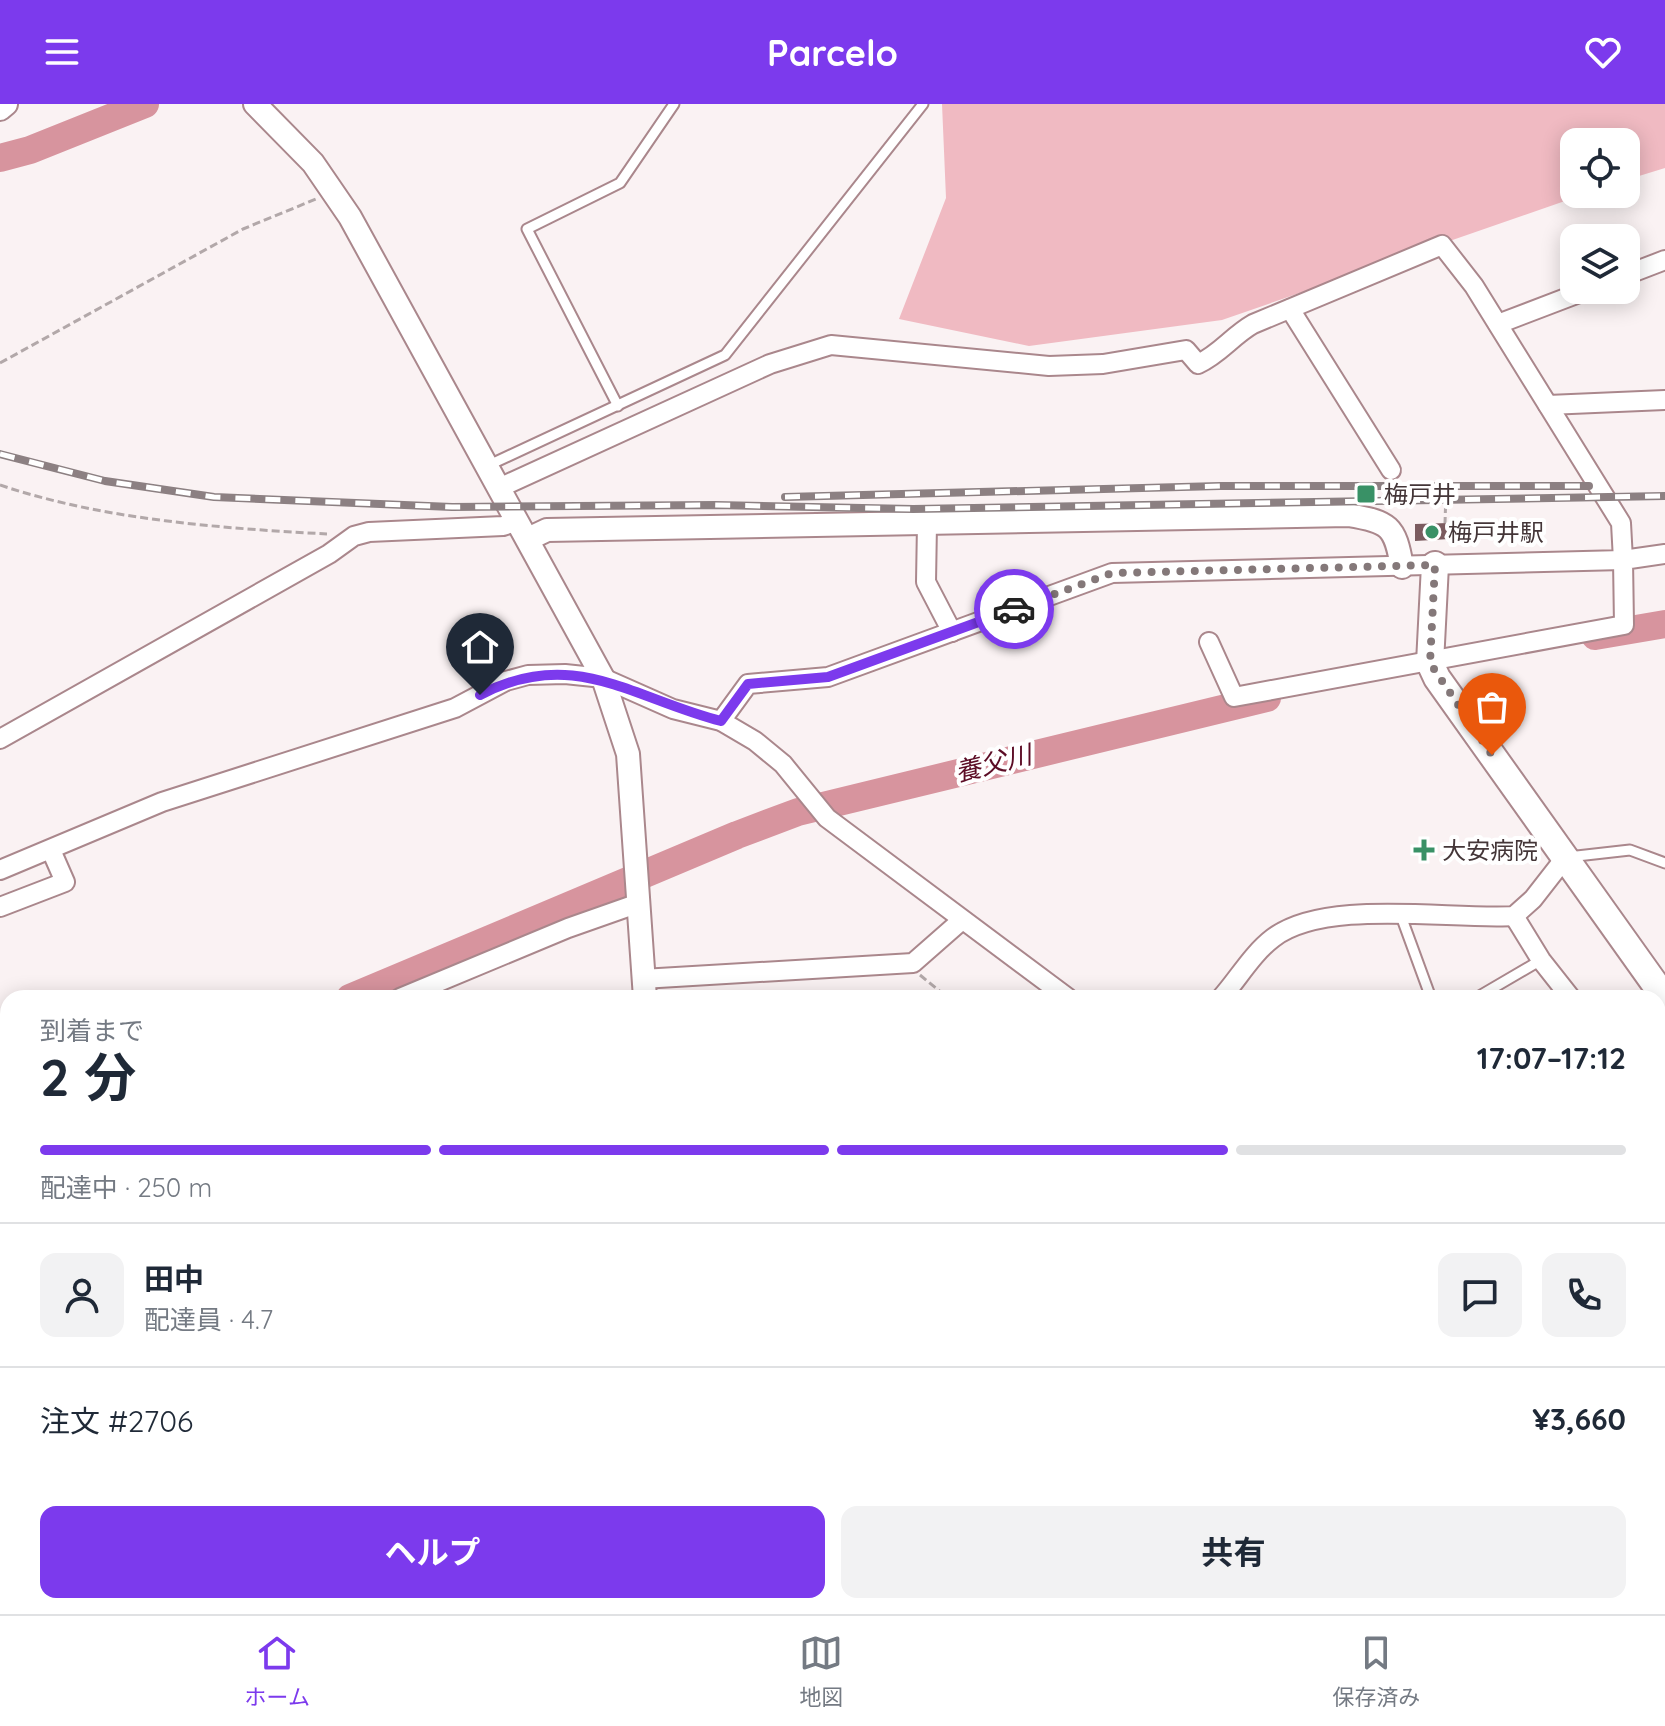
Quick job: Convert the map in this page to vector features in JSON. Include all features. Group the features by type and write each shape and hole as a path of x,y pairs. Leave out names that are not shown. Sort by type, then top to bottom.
{"main road":[{"path":"1435,565 1432,667 1659,990"}],"street":[{"path":"0,109 6,104"},
{"path":"255,104 275,122 335,191 603,678 628,754 643,988 913,963 962,920"},
{"path":"499,488 770,364 831,345 1049,366 1103,364 1186,350 1198,364 1216,356 1239,332 1442,245 1498,324 1621,523 1624,625 1432,667 1234,697 1209,642"},
{"path":"1640,270 1665,260"},
{"path":"1498,324 1560,300"},
{"path":"1290,309 1391,470"},
{"path":"1548,405 1665,400"},
{"path":"0,739 329,554 354,536 503,526 547,530 1348,515 1383,521 1396,536 1402,567"},
{"path":"927,524 926,582 952,632"},
{"path":"721,721 748,684 828,677 1112,573 1623,560 1665,554"},
{"path":"0,870 162,802 455,708 506,681 528,675 565,674 603,678 673,709 721,721 755,741 783,764 827,818 1057,990"},
{"path":"0,907 65,882 51,850"},
{"path":"1227,990 1258,952 1291,927 1341,916 1514,916 1533,899 1565,858"},
{"path":"419,990 638,899"},
{"path":"1514,916 1541,960 1565,990"},
{"path":"154,1614 239,1614"}],"lane":[{"path":"618,406 527,229 620,183 674,104"},
{"path":"487,466 725,355 923,104"},
{"path":"1565,858 1630,850 1665,863"},
{"path":"1401,916 1428,990"},
{"path":"1490,990 1541,960"}],"path":[{"path":"0,363 243,229 335,191"},
{"path":"0,485 53,501 229,529 354,536"},
{"path":"1435,492 1446,492 1445,523"},
{"path":"913,963 920,976 938,990"}],"shaded area":[{"path":"942,104 1665,104 1665,168 1640,176 1640,128 1560,128 1560,203 1222,320 1029,346 899,319 946,198"}],"building":[{"name":"梅戸井駅","path":"1449,523 1450,539 1415,541 1415,524"}],"waterway":[{"path":"0,158 30,150 145,104"},
{"name":"養父川","path":"1595,636 1665,624"},
{"name":"養父川","path":"369,990 798,812 1267,698"}],"railway":[{"path":"0,454 105,481 214,497 452,507 715,505 913,509 1665,496"},
{"path":"785,497 1220,486 1589,486"}],"way so far":[{"path":"1014,609 1112,573 1435,565 1430,663 1437,678 1492,755"}],"place":[{"name":"梅戸井","path":"1366,494"},
{"name":"梅戸井駅","path":"1432,532"},
{"name":"大安病院","path":"1424,850"}],"route":[{"path":"480,695 506,681 528,675 565,674 603,678 673,709 721,721 748,684 828,677 1014,609"}]}
